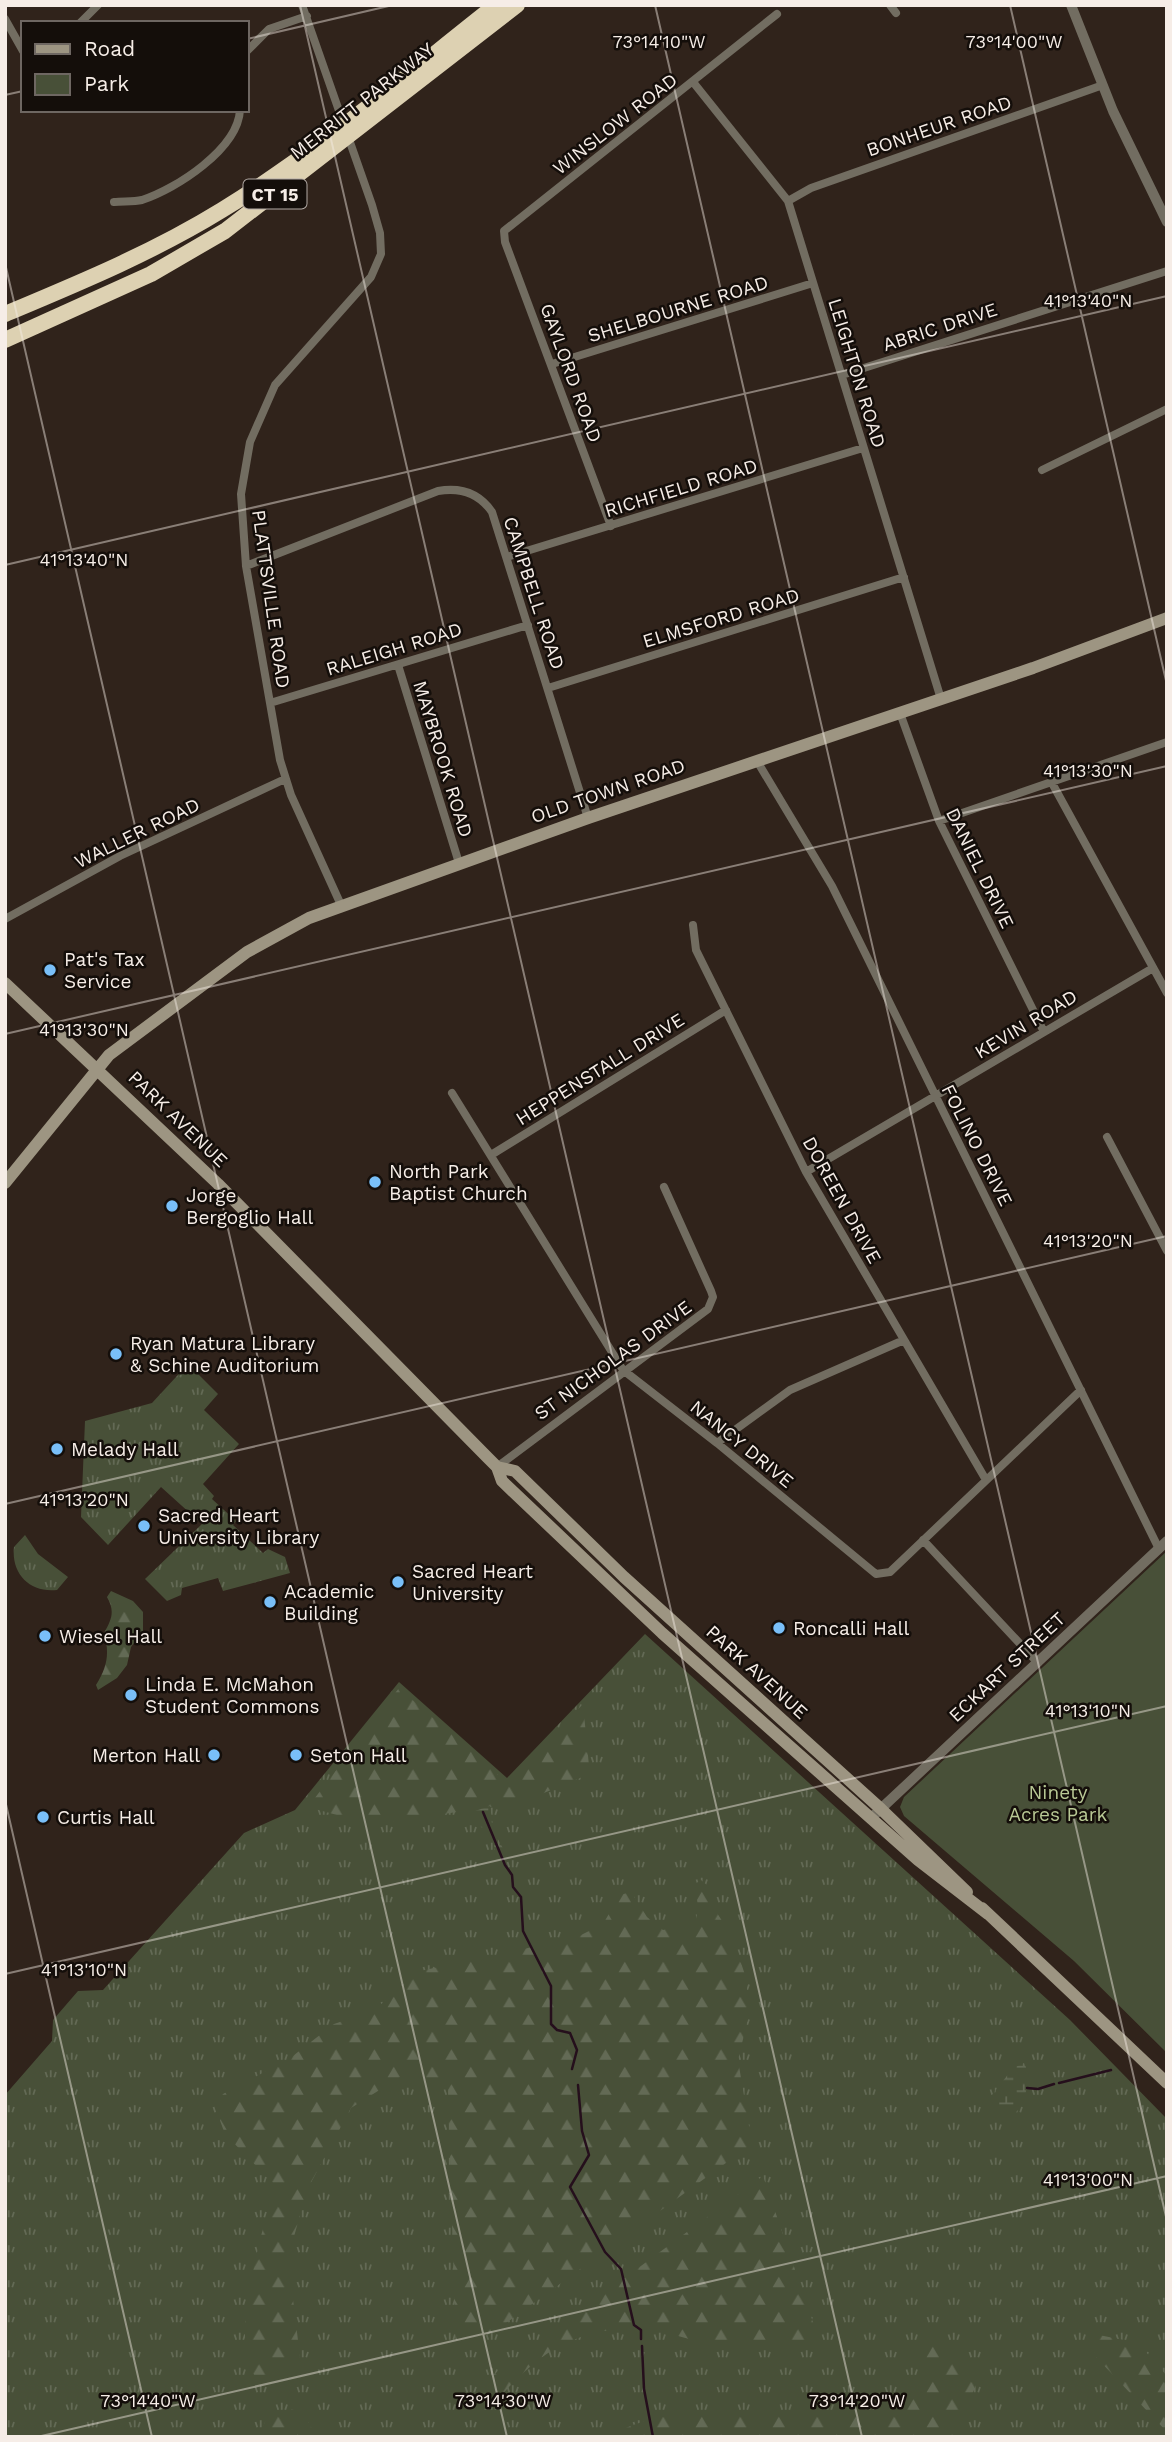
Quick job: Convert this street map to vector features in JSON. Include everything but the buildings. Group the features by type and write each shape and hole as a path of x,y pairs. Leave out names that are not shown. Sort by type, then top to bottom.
{"highway":[{"name":"MERRITT PARKWAY","path":"5,314 138,256 222,210 319,143 496,5"},
{"name":"MERRITT PARKWAY","path":"5,340 150,274 225,231 517,5"}],"main road":[{"name":"OLD TOWN ROAD","path":"5,1183 109,1055 247,952 291,927 341,905 459,863 1033,668 1167,618"},
{"name":"PARK AVENUE","path":"5,983 218,1184 497,1467 502,1481 662,1633 876,1814"},
{"name":"PARK AVENUE","path":"497,1467 515,1471 961,1896 988,1914 1167,2083"},
{"path":"662,1633 669,1619"}],"street":[{"path":"82,21 98,5"},
{"name":"PLATTSVILLE ROAD","path":"302,5 380,233 381,254 365,287 292,363 275,385 257,420 247,455 241,494 246,566 285,779 341,905"},
{"path":"1071,5 1102,85 1167,222"},
{"name":"WINSLOW ROAD","path":"504,231 777,14"},
{"path":"248,50 269,29 307,16"},
{"path":"5,19 21,47"},
{"name":"LEIGHTON ROAD","path":"693,82 788,201 941,699"},
{"name":"BONHEUR ROAD","path":"788,201 811,187 1102,85"},
{"path":"114,202 140,201 169,187 208,162 238,125 240,112"},
{"name":"GAYLORD ROAD","path":"504,231 505,242 611,526"},
{"name":"ABRIC DRIVE","path":"842,375 1167,271"},
{"name":"SHELBOURNE ROAD","path":"552,365 813,283"},
{"path":"1042,470 1167,408"},
{"name":"RICHFIELD ROAD","path":"507,557 863,448"},
{"name":"CAMPBELL ROAD","path":"246,566 448,489 468,492 487,505 507,557 588,818"},
{"name":"ELMSFORD ROAD","path":"548,688 904,577"},
{"name":"RALEIGH ROAD","path":"270,703 528,625"},
{"name":"MAYBROOK ROAD","path":"398,665 459,863"},
{"name":"DANIEL DRIVE","path":"900,713 939,821 1044,1032"},
{"path":"939,821 1167,742"},
{"name":"FOLINO DRIVE","path":"757,761 832,886 1081,1390 1163,1545"},
{"name":"WALLER ROAD","path":"5,919 120,856 285,779"},
{"path":"1052,783 1167,993"},
{"name":"DOREEN DRIVE","path":"693,925 696,950 806,1172 986,1480"},
{"name":"KEVIN ROAD","path":"806,1172 1153,968"},
{"name":"HEPPENSTALL DRIVE","path":"491,1155 726,1010"},
{"name":"NANCY DRIVE","path":"452,1093 623,1370 718,1443 876,1574 890,1572 1081,1390"},
{"path":"1107,1137 1167,1251"},
{"name":"ST NICHOLAS DRIVE","path":"497,1467 623,1370 703,1313 713,1297 664,1187"},
{"path":"1157,1230 1167,1223"},
{"path":"718,1443 790,1390 904,1340"},
{"path":"923,1541 1038,1663"},
{"name":"ECKART STREET","path":"876,1814 1163,1545"}],"green space":[{"path":"188,1364 218,1394 204,1410 239,1444 203,1484 214,1496 212,1499 236,1521 233,1525 263,1553 268,1549 285,1557 290,1573 223,1591 218,1578 182,1588 181,1595 167,1601 145,1579 202,1524 161,1487 108,1545 81,1517 85,1421 152,1403"},
{"path":"25,1535 38,1554 68,1577 57,1590 31,1585 19,1573 14,1547"},
{"name":"Ninety Acres Park","path":"1167,1551 1167,2053 1074,1961 904,1816 900,1807 904,1797"},
{"path":"111,1591 133,1601 143,1612 143,1631 131,1647 127,1665 117,1678 98,1690 96,1685 106,1660 104,1633 112,1615 107,1597"},
{"path":"645,1634 1070,2020 1167,2119 1167,2437 5,2437 5,2095 52,2041 53,2020 78,1991 103,1990 244,1833 295,1810 399,1682 507,1778"},
{"path":"399,1688 507,1783 583,1704 589,1766 585,1776 522,1802 373,1825 308,1807"},
{"path":"490,1806 494,1832 505,1852 497,1858 491,1833 479,1825 475,1816 475,1811"},
{"path":"701,1880 708,1886 717,1913 733,1938 745,1975 750,2010 738,2060 752,2144 509,2321 456,2355 448,2090 400,2077 351,2108 307,2190 288,2258 300,2357 287,2378 261,2386 250,2367 245,2326 252,2276 274,2184 225,2134 215,2107 223,2094 289,2059 334,2024 373,2011 420,1971 575,1938 603,1924 620,1895 631,1892 647,1917 663,1930 696,1921 698,1907 695,1884"},
{"path":"1024,2063 1028,2079 1024,2098 1015,2114 1001,2121 989,2099 1013,2068"},
{"path":"763,2176 815,2328 806,2341 793,2346 765,2346 689,2339 644,2328 623,2328 591,2334 560,2346 535,2362 483,2415 493,2375"},
{"path":"1099,2335 1138,2343 1167,2376 1167,2432 1095,2356 1093,2347"},
{"path":"932,2345 959,2358 979,2378 954,2437 608,2437 632,2425 690,2413 717,2411 844,2416 891,2407 913,2393 923,2369 926,2349"},
{"path":"290,2409 304,2413 316,2437 263,2437 262,2428 267,2418"}],"waterway":[{"path":"483,1812 505,1865 512,1875 513,1887 521,1897 523,1931 551,1986 551,2024 557,2030 570,2033 577,2050 572,2069"},
{"path":"1059,2083 1111,2070"},
{"path":"1027,2088 1038,2089 1054,2084"},
{"path":"578,2085 582,2131 589,2155 570,2187 605,2252 621,2269 634,2325 641,2330 641,2339"},
{"path":"642,2346 644,2389 653,2437"}],"place":[{"name":"Pat's Tax Service","path":"50,970"},
{"name":"North Park Baptist Church","path":"375,1182"},
{"name":"Jorge Bergoglio Hall","path":"172,1206"},
{"name":"Ryan Matura Library & Schine Auditorium","path":"116,1354"},
{"name":"Melady Hall","path":"57,1449"},
{"name":"Sacred Heart University Library","path":"144,1526"},
{"name":"Sacred Heart University","path":"398,1582"},
{"name":"Academic Building","path":"270,1602"},
{"name":"Roncalli Hall","path":"779,1628"},
{"name":"Wiesel Hall","path":"45,1636"},
{"name":"Linda E. McMahon Student Commons","path":"131,1695"},
{"name":"Merton Hall","path":"214,1755"},
{"name":"Seton Hall","path":"296,1755"},
{"name":"Curtis Hall","path":"43,1817"}]}
